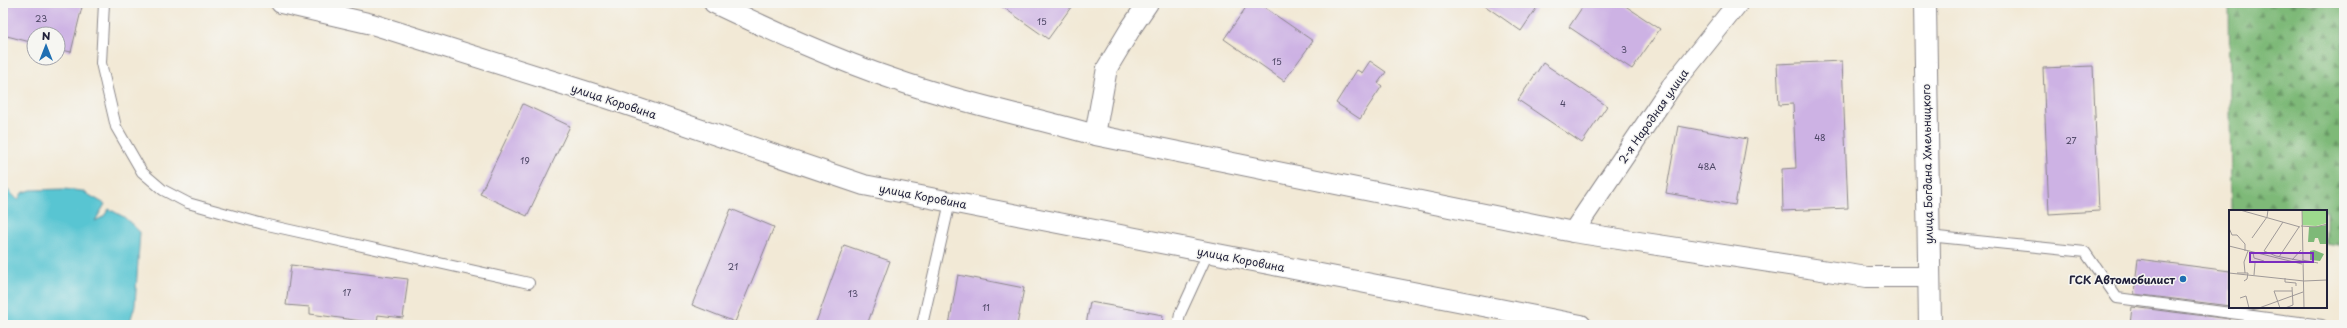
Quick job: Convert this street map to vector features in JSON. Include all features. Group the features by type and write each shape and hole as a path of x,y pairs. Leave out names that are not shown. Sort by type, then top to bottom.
{"street":[{"name":"улица Коровина","path":"281,3 372,24 610,99 864,185 1581,325"},
{"path":"714,3 790,39 895,80 969,103 1033,117 1095,135 1573,232 1867,277 1930,277"},
{"path":"1095,135 1107,68 1148,3"},
{"name":"2-я Народная улица","path":"1573,232 1671,87 1738,3"},
{"name":"улица Богдана Хмельницкого","path":"1925,3 1930,325"}],"lane":[{"path":"104,3 101,63 116,127 142,172 163,190 188,203 263,224 530,283"},
{"path":"922,325 950,202"},
{"path":"1928,236 2085,252 2117,298 2322,325"},
{"path":"1178,325 1180,314 1208,253"}],"green space":[{"path":"2229,3 2344,3 2344,247 2327,244 2327,210 2231,210"}],"water":[{"path":"3,189 9,191 18,200 22,193 31,190 64,189 82,191 105,204 95,221 103,217 109,209 124,217 140,232 135,305 129,325 3,325"}],"building":[{"path":"3,3 83,3 71,52 66,51 66,26 26,26 26,41 3,35"},
{"path":"997,3 1074,3 1048,39"},
{"path":"1249,3 1258,3 1313,41 1284,81 1224,39"},
{"path":"1481,3 1540,3 1521,31"},
{"path":"1585,3 1621,3 1660,29 1632,69 1569,27"},
{"path":"1370,61 1386,72 1378,83 1382,86 1360,119 1336,103 1357,70 1362,73"},
{"path":"1842,61 1848,208 1783,211 1782,169 1796,168 1793,104 1779,105 1777,64"},
{"path":"1543,63 1607,106 1582,143 1518,100"},
{"path":"2093,66 2099,211 2049,214 2043,68"},
{"path":"523,104 570,126 527,216 480,194"},
{"path":"1678,126 1747,139 1735,205 1666,193"},
{"path":"731,209 774,227 735,322 692,305"},
{"path":"844,245 890,261 867,325 815,325"},
{"name":"ГСК Автомобилист","path":"2138,259 2229,271 2229,306 2134,294"},
{"path":"291,265 408,279 403,318 378,315 377,323 310,314 310,307 286,305"},
{"path":"958,275 1024,288 1017,325 949,325"},
{"path":"1090,302 1163,315 1162,325 1086,325"},
{"path":"2132,307 2230,319 2230,325 2130,325"}],"place":[{"name":"ГСК Автомобилист","path":"2183,279"}]}
